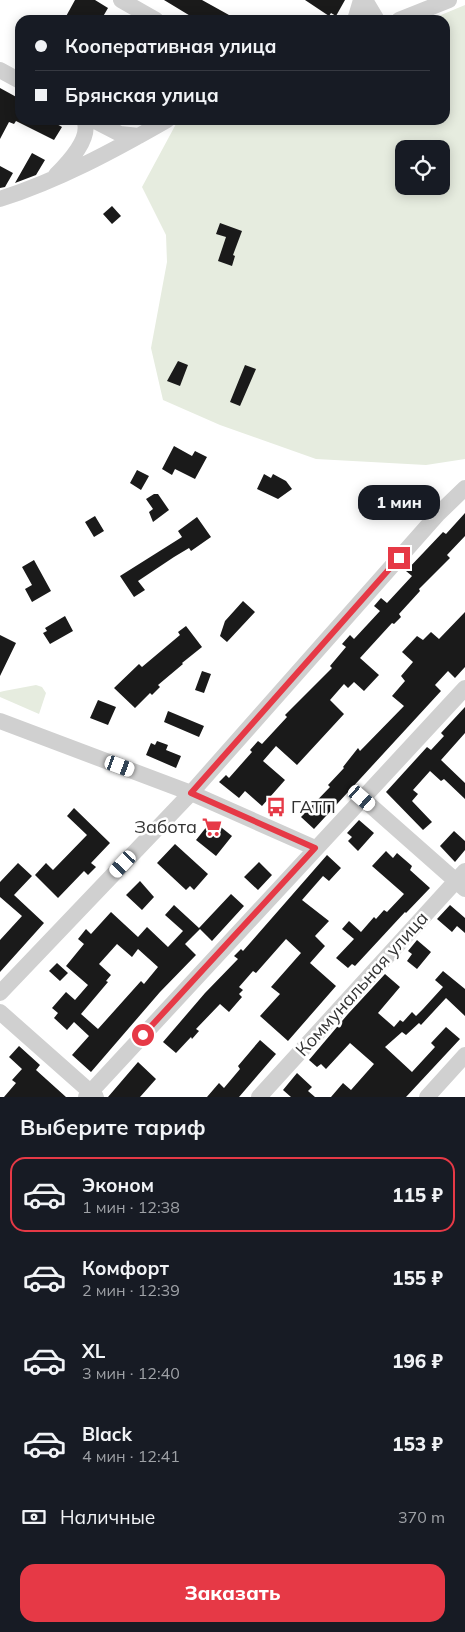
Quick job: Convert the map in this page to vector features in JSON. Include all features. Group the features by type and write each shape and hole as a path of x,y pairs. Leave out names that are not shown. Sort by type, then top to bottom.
{"street":[{"path":"121,0 147,15"},
{"path":"356,15 363,0"},
{"path":"363,0 374,15"},
{"path":"412,15 449,0"},
{"path":"0,70 15,78"},
{"path":"52,180 82,141 85,125"},
{"path":"102,125 115,132 139,136"},
{"path":"0,199 52,180 108,154 158,125"},
{"path":"0,993 191,793 438,514 465,488"},
{"path":"0,1012 91,1095 315,848 465,688"},
{"path":"0,720 191,793 315,848"},
{"path":"362,798 462,880"},
{"name":"Коммунальная улица","path":"259,1097 462,880"},
{"path":"427,1097 465,1055"}],"shaded area":[{"path":"465,5 465,459 426,465 316,459 220,425 163,400 151,348 167,262 166,235 142,187 175,125 450,125 450,15 441,15"},
{"path":"36,685 42,687 46,693 39,714 0,697 0,692"}],"building":[{"path":"75,0 95,0 108,8 104,15 67,15"},
{"path":"164,0 202,0 229,15 189,15"},
{"path":"305,0 345,0 337,15 331,13 328,15"},
{"path":"0,88 15,96 15,122 14,124 9,122 0,139"},
{"path":"24,125 58,125 62,127 54,140"},
{"path":"32,153 45,160 36,175 15,183"},
{"path":"0,166 13,173 5,187 0,188"},
{"path":"112,206 121,216 112,224 103,214"},
{"path":"220,223 242,231 233,255 235,256 232,266 218,261 226,237 216,234"},
{"path":"178,361 188,365 180,386 167,381"},
{"path":"245,365 256,369 240,406 230,402"},
{"path":"174,446 192,456 195,451 207,457 195,479 175,469 172,475 162,469"},
{"path":"137,470 149,476 141,490 130,483"},
{"path":"264,474 271,478 273,474 286,481 292,489 278,499 257,489"},
{"path":"154,494 158,494 169,510 153,522 149,512 153,509 146,499"},
{"path":"465,513 465,536 447,555 450,558 419,589 420,591 399,614 401,617 394,624 392,623 360,658 379,675 364,691 354,682 348,688 344,684 330,700 344,714 297,765 276,746 263,761 285,780 262,806 245,791 239,798 219,782 226,775 229,778 252,752 250,750 258,741 262,744 287,717 285,715 332,668 330,666 346,647 342,644 350,635 354,639 380,611 374,606 381,598 387,603 412,576 406,571 443,532 446,534"},
{"path":"95,516 104,531 94,537 85,522"},
{"path":"197,517 211,537 191,551 189,548 174,557 138,581 145,590 134,597 120,576 182,537 178,531"},
{"path":"34,560 51,591 32,602 25,589 32,585 22,567"},
{"path":"243,601 255,612 227,642 220,636 225,621"},
{"path":"465,612 465,667 455,678 448,671 435,685 441,691 314,829 301,817 330,787 328,785 344,768 358,748 360,751 404,706 392,696 405,681 401,676 413,662 402,652 417,636 423,640 431,632 439,639"},
{"path":"65,616 73,631 50,644 43,633 47,631 45,628"},
{"path":"186,626 202,647 158,685 160,687 152,695 150,693 135,708 114,688 139,664 142,667 180,635 178,632"},
{"path":"0,635 16,643 0,676"},
{"path":"202,671 211,674 204,693 195,690"},
{"path":"98,700 116,707 108,725 90,718"},
{"path":"465,707 465,733 441,760 465,783 465,799 444,779 441,781 430,771 413,790 418,794 412,801 432,822 423,830 386,792 427,747 431,750 444,736 441,733"},
{"path":"168,711 204,726 199,737 164,722"},
{"path":"157,741 168,745 166,750 181,756 176,768 146,755 151,743 155,745"},
{"path":"74,808 110,843 91,863 96,867 88,875 84,871 58,898 35,875 46,863 53,870 87,835 67,816"},
{"path":"212,820 232,836 216,856 196,840"},
{"path":"359,820 374,833 358,851 348,841 352,837 347,833"},
{"path":"454,831 465,841 465,850 455,862 440,846"},
{"path":"175,844 208,874 194,890 190,886 186,890 157,863"},
{"path":"386,851 393,858 397,853 412,866 410,870 430,888 355,966 352,964 348,968 336,958 354,939 342,929 349,921 361,932 374,917 376,919 384,910 387,912 404,894 372,866"},
{"path":"327,855 341,868 329,881 323,876 302,900 329,921 315,936 325,946 310,963 336,986 288,1041 260,1016 280,994 271,987 301,953 286,939 256,973 253,971 239,987 243,990 239,994 242,997 229,1012 220,1004 196,1029 199,1031 192,1039 191,1037 176,1053 163,1042 205,993 238,959 234,956 241,949 243,951"},
{"path":"259,862 272,875 258,890 244,877"},
{"path":"18,863 32,876 14,895 44,923 0,972 0,940 22,916 0,897 0,882"},
{"path":"140,881 154,897 142,910 126,895"},
{"path":"231,894 244,906 212,941 200,929 185,944 196,955 160,992 91,1072 72,1055 89,1036 74,1022 67,1030 54,1018 58,1013 52,1008 66,992 75,1000 88,985 66,966 84,944 78,939 86,929 91,934 111,912 138,937 147,927 168,947 183,931 165,915 174,905 199,928","holes":["117,944 132,957 138,949 158,967 144,984 141,981 98,1029 81,1014 108,982 106,981 111,975 99,964"]},
{"path":"450,905 465,918 465,933 457,926 452,932 437,919"},
{"path":"417,940 431,952 417,969 407,961 412,954 408,951"},
{"path":"57,963 68,973 60,981 49,971"},
{"path":"443,971 465,989 465,1016 446,998 421,1025 419,1023 406,1035 402,1032 385,1047 412,1072 435,1047 431,1043 446,1027 460,1039 406,1097 331,1097 343,1083 351,1090 374,1064 350,1043 326,1069 321,1064 317,1067 309,1060 348,1014 385,974 400,987 378,1013 394,1027 400,1020 403,1022 412,1012 416,1016 443,987 435,980"},
{"path":"260,1040 276,1054 239,1097 207,1097 219,1083 224,1088 240,1069 238,1066"},
{"path":"19,1046 40,1065 36,1070 66,1097 4,1097 16,1083 12,1080 22,1069 9,1057"},
{"path":"138,1062 156,1079 140,1097 108,1097"},
{"path":"297,1073 312,1087 308,1091 315,1097 291,1097 283,1090"}],"place":[{"name":"ГАТП","path":"276,807"},
{"name":"Забота","path":"212,827"}],"route":[{"path":"143,1035 315,848 191,793 399,558"}]}
